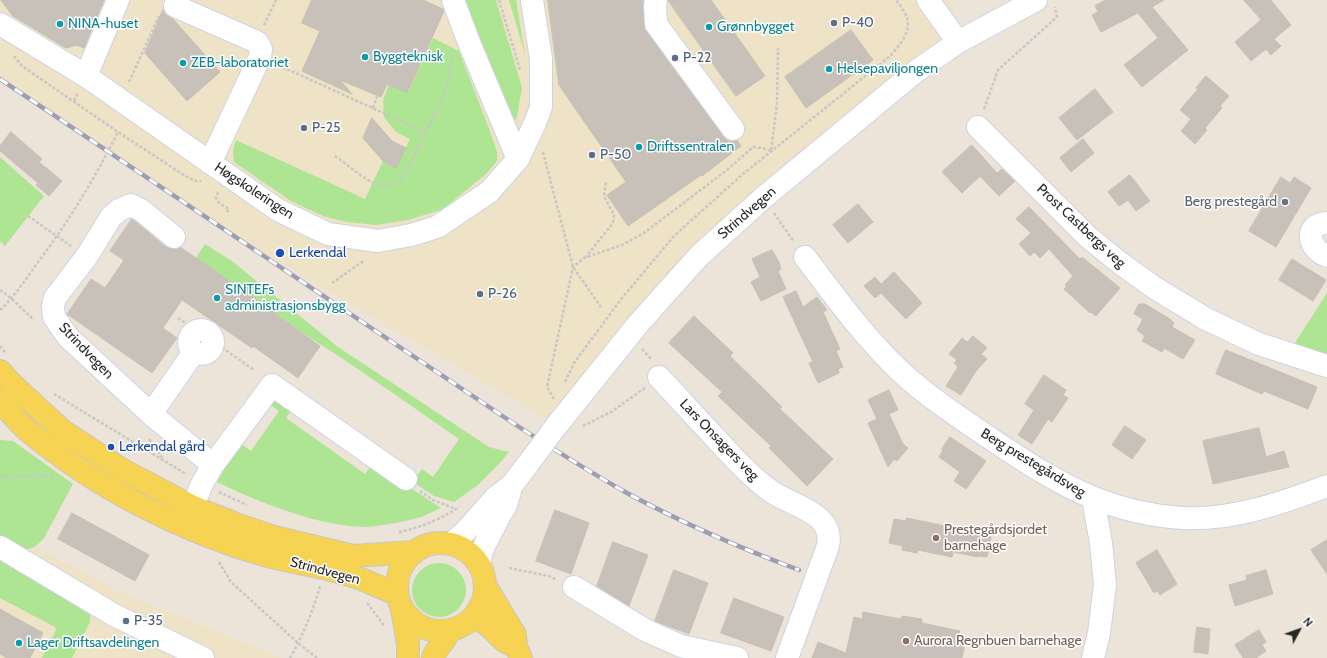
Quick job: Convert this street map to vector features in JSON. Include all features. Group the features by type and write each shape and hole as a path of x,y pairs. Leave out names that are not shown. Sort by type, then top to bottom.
{"main road":[{"name":"Strindvegen","path":"3,388 26,429 96,479 139,504 189,517 236,524 274,537 353,556 413,552"},
{"name":"Strindvegen","path":"189,517 228,543 267,556 349,575 399,602"},
{"path":"399,602 412,620 424,628 437,631 451,630 463,625 474,617 480,607 484,596 485,585 483,575 473,556 464,549 452,544 438,543 425,545 413,552 404,562 396,583 399,602 408,644 408,658"},
{"path":"485,585 516,635 519,653"},
{"path":"474,617 489,626 519,653"},
{"path":"433,658 451,630"}],"street":[{"path":"86,76 118,0"},
{"path":"453,0 470,45 518,159"},
{"name":"Høgskoleringen","path":"0,24 86,76 278,210 328,234 378,241 411,235 437,227 489,192 518,159 535,123 540,107 540,59 532,0"},
{"path":"656,0 656,24 733,129"},
{"path":"928,0 958,42"},
{"path":"945,0 958,42"},
{"name":"Strindvegen","path":"452,544 464,533 495,498 512,485 528,464 567,427 639,323 699,256 763,198 915,72 958,42 1045,2"},
{"path":"168,9 258,49 210,162"},
{"name":"Prost Castbergs veg","path":"978,127 1088,236 1120,263 1154,288 1206,319 1260,344 1327,366"},
{"name":"Strindvegen","path":"174,237 140,210 131,205 119,210 111,217 87,256 55,298 53,306 54,317 68,337 151,414 213,465"},
{"path":"1327,223 1324,223 1313,230 1311,235 1313,246 1327,256"},
{"name":"Berg prestegårdsveg","path":"804,258 852,320 901,372 953,414 1040,469 1093,498 1119,507 1148,513 1182,518 1208,518 1240,513 1270,505 1304,495 1327,486"},
{"path":"195,331 189,337 188,343 190,348 203,348"},
{"path":"151,414 203,348"},
{"name":"Lars Onsagers veg","path":"659,377 743,467 773,492 820,519 828,530 828,546 787,658"},
{"path":"189,517 202,484 213,465 272,385 406,479"},
{"name":"Strindvegen","path":"479,565 482,550 506,505 512,485"},
{"path":"1093,498 1101,543 1105,585 1099,632 1093,658"},
{"path":"0,547 114,614 203,658"},
{"path":"574,587 645,630 681,646 737,658"}],"path":[{"path":"276,0 258,49 373,108 425,132"},
{"path":"499,0 522,76"},
{"path":"564,382 574,363 622,298 674,236 743,174 889,57 898,47 905,36 908,24 905,14 896,0"},
{"path":"978,127 998,70 1057,17 1045,2"},
{"path":"128,85 168,9"},
{"path":"335,156 375,184 385,187 396,184 402,180 445,93 457,42 470,45"},
{"path":"771,151 777,104 778,48"},
{"path":"13,56 22,66 118,132"},
{"path":"373,108 377,96"},
{"path":"541,148 573,267 601,307"},
{"path":"584,258 622,245 644,233 753,148 762,148 771,151"},
{"path":"558,395 555,402 547,387 573,267 584,258 613,223 614,215 604,196 606,182"},
{"path":"220,203 229,209 227,212"},
{"path":"772,209 804,258"},
{"path":"28,216 87,256"},
{"path":"0,310 12,299"},
{"path":"178,318 195,331"},
{"path":"0,346 3,388"},
{"path":"567,427 611,412 659,377 660,371 656,364 639,346"},
{"path":"203,348 227,351 254,370"},
{"path":"51,393 202,484 237,502 252,507"},
{"path":"0,477 59,476"},
{"path":"406,479 410,484 433,500 456,509"},
{"path":"398,532 426,524 446,516 462,505"},
{"path":"219,561 231,582 298,643 317,658"},
{"path":"509,568 549,576 574,587"},
{"path":"290,658 313,609 321,582"},
{"path":"362,599 367,603 383,624 384,631"}],"shaded area":[{"path":"0,0 951,0 958,42 763,198 557,425 216,225 0,79"},
{"path":"0,527 118,591 282,658 0,658"}],"green space":[{"path":"453,0 496,0 522,88 517,116 514,123"},
{"path":"509,0 516,0 525,54"},
{"path":"433,38 459,51 497,152 497,161 486,174 443,209 408,220 376,225 347,222 323,216 291,201 234,162 233,150 236,140 365,199 383,161 396,168 410,139 396,132 384,117 383,101 389,84 408,92"},
{"path":"0,157 44,196 5,246 0,241"},
{"path":"205,244 232,261 338,347 489,447 509,452 478,485 454,502 434,496 413,482 422,469 433,477 459,439 345,360 274,316 276,313 196,258"},
{"path":"1327,293 1327,359 1293,346"},
{"path":"276,399 293,408 286,418 365,474 373,463 441,508 421,517 402,522 367,527 350,526 321,521 280,509 215,481 240,443 251,451 279,411 267,403"},
{"path":"0,440 13,441 73,484 44,538 38,544 28,549 18,548 0,539"},
{"path":"0,555 90,613 90,622 72,658 42,658 56,630 55,627 0,598"},
{"path":"439,563 449,565 458,571 464,580 466,590 464,600 458,609 449,615 439,617 429,615 420,609 414,600 412,590 414,580 420,571 429,565"}],"building":[{"name":"NINA-huset","path":"1,0 104,0 84,48 77,45 66,48 13,16"},
{"name":"Byggteknisk","path":"312,0 423,0 443,9 444,11 407,93 387,84 381,97 340,80 352,94 302,71 320,31 302,23"},
{"path":"548,0 643,0 644,25 646,31 723,136 728,141 737,140 741,146 702,176 701,175 628,226 607,195 626,182 559,85"},
{"name":"Grønnbygget","path":"668,0 711,0 765,76 736,96"},
{"path":"1106,0 1164,0 1152,7 1188,50 1142,87 1124,65 1158,38 1138,13 1101,32 1092,15 1098,12 1095,6"},
{"path":"1244,0 1271,0 1291,25 1274,39 1281,46 1271,55 1266,49 1251,61 1235,42 1261,20"},
{"name":"ZEB-laboratoriet","path":"163,10 165,14 173,19 220,72 187,101 145,53"},
{"name":"Helsepaviljongen","path":"851,30 873,60 806,108 785,77"},
{"path":"1206,76 1229,96 1220,106 1222,108 1205,128 1207,130 1195,144 1181,131 1191,119 1180,110 1198,89 1196,88"},
{"path":"1095,89 1113,112 1077,140 1059,118"},
{"path":"372,118 392,141 406,148 396,168 383,161 363,138"},
{"path":"11,132 42,159 39,162 62,181 49,196 36,185 38,183 0,151 0,146"},
{"path":"1083,139 1094,153 1071,172 1060,158"},
{"path":"972,145 997,173 1002,169 1015,181 999,196 980,176 962,193 942,172"},
{"path":"1130,175 1150,201 1136,211 1128,200 1119,206 1108,192"},
{"name":"Berg prestegård","path":"1281,177 1290,183 1294,177 1311,188 1276,247 1249,231"},
{"path":"858,204 873,222 848,243 833,225"},
{"path":"1029,207 1080,259 1082,257 1120,288 1096,316 1091,312 1090,313 1064,289 1067,286 1065,285 1073,276 1049,249 1040,258 1034,252 1030,256 1019,244 1031,233 1016,219"},
{"name":"SINTEFs administrasjonsbygg","path":"132,219 166,247 172,249 180,247 276,313 275,314 320,346 298,378 253,346 252,348 182,300 163,328 177,338 152,373 67,314 91,279 105,288 124,260 110,251"},
{"path":"772,250 779,262 781,269 778,271 786,289 761,301 751,282 760,277 752,259"},
{"path":"1292,259 1326,280 1313,301 1279,280"},
{"path":"894,272 922,303 906,319 881,293 875,298 864,286 875,277 881,284"},
{"path":"796,291 803,307 817,297 827,310 823,312 840,349 836,351 843,367 838,369 839,373 818,383 809,363 813,362 783,297"},
{"path":"1139,304 1145,304 1170,319 1174,323 1172,327 1195,340 1183,359 1164,348 1162,352 1142,341 1145,336 1137,330 1143,319 1134,314"},
{"path":"694,316 733,353 730,356 782,407 780,409 833,459 807,486 769,448 771,446 718,396 722,392 669,343"},
{"path":"973,336 987,348 981,354 987,359 976,371 961,395 946,386 958,367 954,363 957,360 949,354 962,338 967,342"},
{"path":"1226,350 1317,387 1308,409 1264,391 1262,394 1216,374"},
{"path":"1044,375 1066,390 1063,395 1068,398 1052,422 1048,419 1032,444 1018,435 1034,410 1025,404"},
{"path":"889,390 898,410 889,414 903,444 908,448 897,461 894,459 888,467 868,423 877,419 868,400"},
{"path":"1125,426 1146,440 1132,459 1112,445"},
{"path":"1259,428 1266,457 1284,451 1289,467 1213,484 1203,441"},
{"path":"950,437 986,461 966,489 954,481 960,472 939,457 943,450 942,449"},
{"path":"555,510 589,523 571,574 536,561"},
{"path":"72,513 149,555 135,581 58,539"},
{"path":"907,518 991,537 987,557 978,557 953,552 952,557 918,550 917,553 902,550 903,546 889,543 894,519 906,521"},
{"path":"1327,540 1327,574 1311,550"},
{"path":"613,542 648,555 629,606 597,586"},
{"path":"1157,550 1177,584 1160,595 1157,591 1154,593 1136,563"},
{"path":"674,570 708,583 689,634 655,621"},
{"path":"1266,570 1273,594 1235,606 1229,585 1247,580 1246,576"},
{"path":"734,598 784,617 771,651 721,633"},
{"name":"Lager Driftsavdelingen","path":"0,609 43,633 30,658 7,658 0,654"},
{"path":"863,612 901,619 902,616 922,619 922,623 960,631 959,638 966,640 962,658 812,658 818,642 846,653 854,617 862,619"},
{"path":"1197,627 1210,629 1208,654 1194,652"},
{"path":"1259,630 1266,642 1262,645 1266,651 1256,658 1243,658 1235,645"}],"railway":[{"path":"0,79 569,459 627,493 669,515 733,544 799,570"}],"place":[{"name":"P-40","path":"834,23"},
{"name":"NINA-huset","path":"60,24"},
{"name":"Grønnbygget","path":"709,27"},
{"name":"Byggteknisk","path":"365,57"},
{"name":"P-22","path":"675,58"},
{"name":"ZEB-laboratoriet","path":"183,63"},
{"name":"Helsepaviljongen","path":"829,69"},
{"name":"P-25","path":"304,128"},
{"name":"Driftssentralen","path":"639,147"},
{"name":"P-50","path":"592,155"},
{"name":"Berg prestegård","path":"1285,202"},
{"name":"Lerkendal","path":"280,253"},
{"name":"P-26","path":"480,294"},
{"name":"SINTEFs administrasjonsbygg","path":"217,298"},
{"name":"Lerkendal gård","path":"111,447"},
{"name":"Prestegårdsjordet barnehage","path":"936,538"},
{"name":"P-35","path":"126,621"},
{"name":"Aurora Regnbuen barnehage","path":"906,641"},
{"name":"Lager Driftsavdelingen","path":"19,643"}]}
